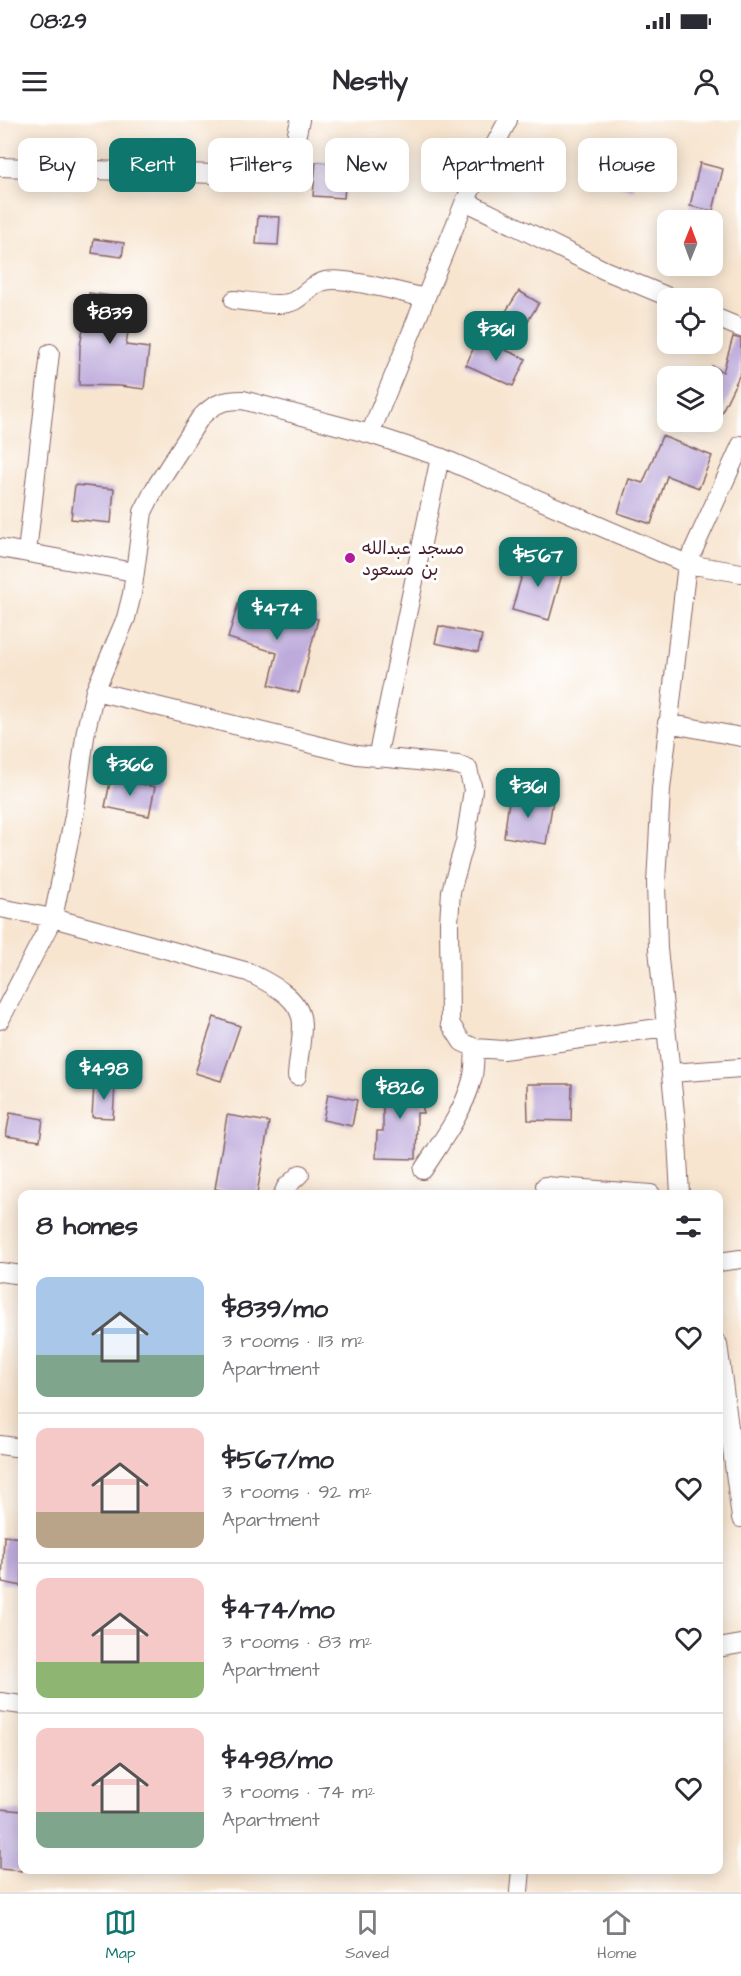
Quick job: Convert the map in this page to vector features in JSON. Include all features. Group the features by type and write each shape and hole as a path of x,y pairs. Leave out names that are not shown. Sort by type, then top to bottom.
{"street":[{"path":"296,138 300,120"},
{"path":"370,434 465,201 508,120"},
{"path":"0,167 208,174"},
{"path":"465,201 604,270 657,292"},
{"path":"234,300 285,304 293,302 314,285 324,281 340,280 425,298"},
{"path":"723,321 741,328"},
{"path":"27,552 50,353"},
{"path":"0,1020 53,918 74,816 86,730 95,691 126,618 132,594 143,512 155,488 200,418 219,402 243,400 370,434 440,457 687,564 741,573"},
{"path":"680,1190 676,1123 658,949 656,884 661,789 687,564 739,455"},
{"path":"377,758 440,457"},
{"path":"0,548 134,572"},
{"path":"95,691 334,750 377,758 458,765 468,769 473,790 465,842 451,891 449,923 450,1023 462,1042 475,1048 503,1050 665,1027"},
{"path":"668,723 741,737"},
{"path":"0,908 53,918 248,972 275,986 297,1009 302,1023 297,1076"},
{"path":"423,1170 464,1103 473,1078 475,1048"},
{"path":"670,1073 741,1068"},
{"path":"285,1190 300,1174"},
{"path":"545,1186 598,1190"},
{"path":"723,1261 741,1259"},
{"path":"0,1272 18,1274"},
{"path":"723,1382 741,1518"},
{"path":"0,1445 18,1447"},
{"path":"723,1647 741,1644"},
{"path":"0,1702 18,1704"},
{"path":"519,1892 521,1874"}],"building":[{"path":"316,162 325,163 325,192 345,192 344,198 313,196"},
{"path":"700,163 723,169 713,210 690,206"},
{"path":"258,216 280,217 278,245 256,244"},
{"path":"94,239 124,243 122,257 92,253"},
{"path":"519,291 539,303 526,324 506,311"},
{"path":"89,293 133,299 126,345 149,348 144,389 79,385 80,346"},
{"path":"733,337 741,339 741,372 723,409 723,372"},
{"path":"478,338 526,359 513,386 466,365"},
{"path":"662,436 712,456 699,488 667,476 651,524 618,513 629,479 643,483"},
{"path":"75,485 114,489 111,523 71,519"},
{"path":"527,557 564,567 549,620 512,610"},
{"path":"239,601 287,615 288,611 318,619 299,693 269,685 277,653 228,638"},
{"path":"439,626 482,635 478,652 435,643"},
{"path":"111,777 155,787 149,816 105,807"},
{"path":"510,794 553,800 546,844 504,837"},
{"path":"214,1017 240,1026 221,1081 195,1073"},
{"path":"383,1082 423,1082 423,1113 417,1113 416,1159 376,1158 377,1131 383,1131"},
{"path":"94,1084 115,1085 113,1118 92,1117"},
{"path":"527,1084 572,1084 571,1121 528,1120"},
{"path":"328,1094 357,1100 352,1126 323,1120"},
{"path":"10,1113 43,1119 40,1141 6,1136"},
{"path":"227,1115 269,1122 258,1190 215,1189"},
{"path":"4,1536 18,1538 18,1585 2,1582"},
{"path":"0,1809 18,1811 18,1871 0,1869"}],"place":[{"name":"مسجد عبدالله بن مسعود","path":"350,558"}]}
